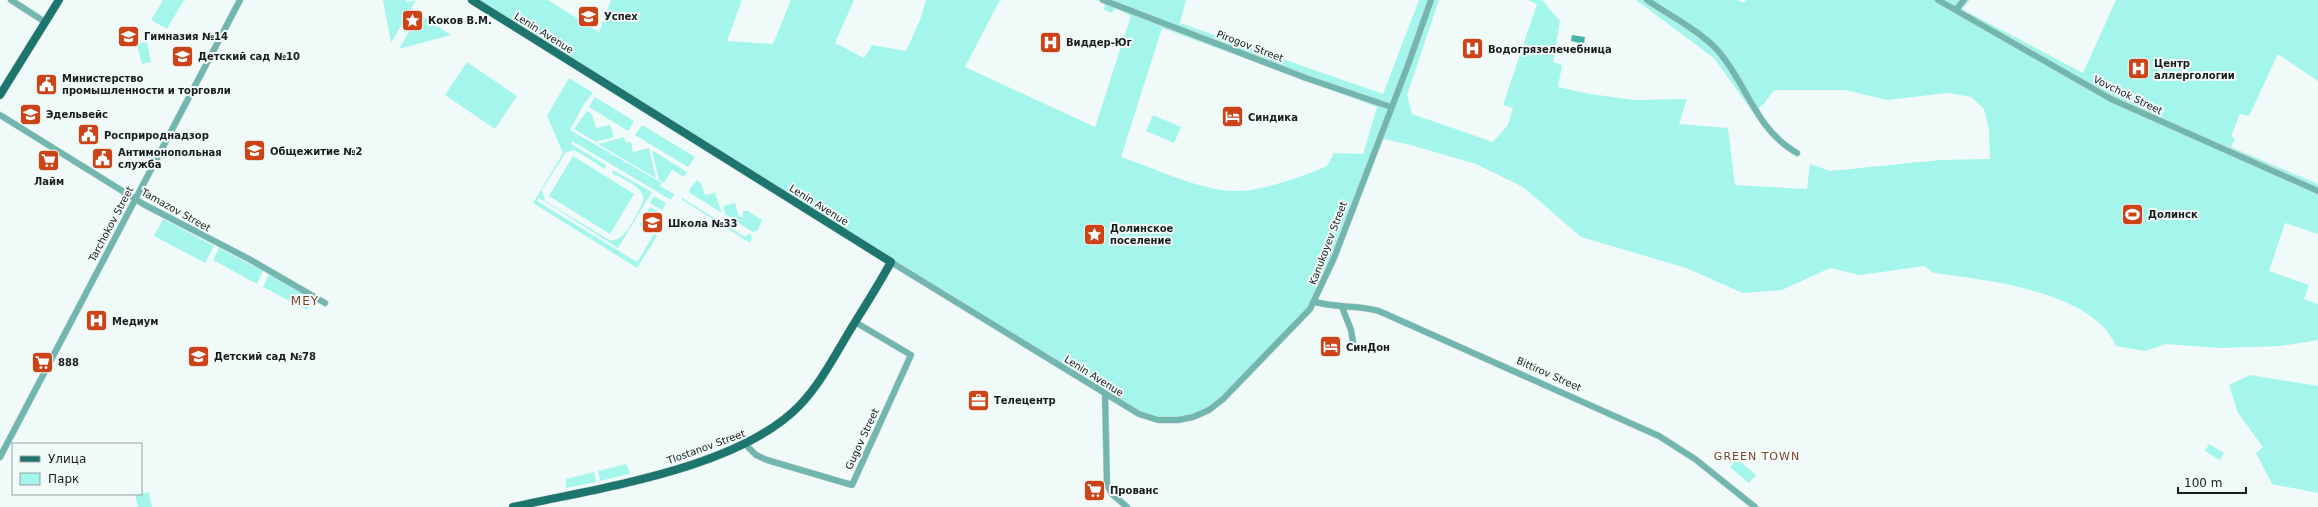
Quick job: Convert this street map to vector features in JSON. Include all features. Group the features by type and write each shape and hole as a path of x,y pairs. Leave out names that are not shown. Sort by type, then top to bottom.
{"main road":[{"path":"0,95 58,0"},
{"name":"Lenin Avenue","path":"472,0 891,262"},
{"name":"Tlostanov Street","path":"512,507 671,471 745,444 772,428 801,404 832,360 891,262"}],"street":[{"path":"12,0 45,22"},
{"name":"Tarchokov Street","path":"0,457 240,0"},
{"name":"Pirogov Street","path":"1103,0 1301,76 1391,107"},
{"name":"Kanukoyev Street","path":"1158,420 1178,420 1193,417 1209,410 1223,400 1297,324 1315,302 1334,258 1431,0"},
{"path":"1647,0 1712,44 1738,80 1765,126 1797,152"},
{"name":"Vovchok Street","path":"1938,0 2112,99 2318,191"},
{"path":"1956,10 1964,0"},
{"name":"Tamazov Street","path":"0,115 136,199 325,303"},
{"name":"Lenin Avenue","path":"891,262 1105,394 1139,414 1158,420"},
{"name":"Bittirov Street","path":"1315,302 1342,307 1379,310 1650,432 1695,459 1755,507"},
{"path":"1342,307 1354,342"},
{"name":"Gugov Street","path":"745,444 756,455 767,460 852,485 911,355 855,322"},
{"path":"1105,394 1107,485 1112,494 1126,507"}],"green space":[{"path":"163,0 184,0 167,29 151,20"},
{"path":"383,0 405,0 409,2 416,0 391,43"},
{"path":"472,0 548,0 599,32 611,0 742,0 727,41 773,44 791,0 854,0 835,43 864,58 872,45 906,51 920,20 926,0 1000,0 965,67 1095,127 1131,16 1115,8 1112,13 1104,10 1105,3 1095,0 1186,0 1180,23 1383,94 1419,0 1439,0 1407,95 1412,114 1493,142 1508,125 1513,108 1503,105 1537,4 1528,0 1542,0 1560,21 1553,62 1562,65 1558,87 1590,94 1635,100 1687,99 1679,124 1728,128 1735,185 1807,189 1810,164 1830,171 1940,160 1990,159 1989,129 1984,109 1971,97 1948,93 1887,100 1845,90 1774,90 1763,105 1752,111 1714,58 1636,0 1738,0 1744,3 1746,0 1970,0 1962,9 2083,73 2116,0 2318,0 2318,81 2278,54 2249,116 2240,114 2231,136 2235,139 2231,147 2318,184 2318,234 2285,223 2269,271 2309,285 2304,299 2318,304 2318,340 2281,346 2221,348 2166,344 2145,351 2116,346 2104,327 2085,312 2062,301 2036,292 2008,285 1934,273 1924,266 1860,275 1830,268 1782,290 1743,293 1686,268 1581,237 1523,187 1476,164 1407,144 1379,138 1315,302 1223,399 1187,419 1145,416","holes":["1162,28 1377,107 1363,154 1334,153 1327,166 1306,175 1256,189 1233,191 1206,187 1191,183 1121,157"]},
{"path":"419,14 451,35 399,49"},
{"path":"133,26 137,41 131,42 127,27"},
{"path":"147,42 151,62 142,64 137,44"},
{"path":"467,62 517,96 495,129 445,95"},
{"path":"569,78 593,93 584,104 570,130 662,183 660,186 674,194 671,200 572,141 571,144 606,165 605,169 575,150 566,152 542,190 545,201 609,240 615,240 625,233 629,227 643,202 643,197 638,188 612,173 613,170 652,192 618,248 539,198 537,201 637,262 654,234 657,236 637,268 533,203 563,153 547,116"},
{"path":"595,97 634,121 628,131 589,107"},
{"path":"587,111 592,114 596,128 610,125 614,137 596,142 574,129"},
{"path":"1153,115 1181,127 1174,143 1146,131"},
{"path":"642,125 695,157 688,167 635,135"},
{"path":"624,137 626,143 631,142 633,152 649,148 656,178 598,144"},
{"path":"652,150 687,172 684,177 672,170 664,183 659,180"},
{"path":"573,156 634,194 610,234 549,196"},
{"path":"697,180 701,183 705,195 717,192 715,194 717,199 719,199 717,200 722,213 690,193 689,190"},
{"path":"654,196 666,203 662,210 650,203"},
{"path":"682,198 745,237 750,233 752,238 750,243 681,199"},
{"path":"735,203 739,217 743,217 743,211 748,211 762,220 758,230 753,232 725,214 723,206"},
{"path":"650,207 660,213 649,231 639,225"},
{"path":"163,219 214,246 205,263 154,236"},
{"path":"219,248 263,271 257,284 213,260"},
{"path":"269,274 313,297 307,310 263,287"},
{"path":"2250,375 2318,386 2318,493 2272,484 2256,453 2263,447 2238,413 2229,385"},
{"path":"2209,444 2224,453 2220,460 2205,451"},
{"path":"1737,459 1756,475 1749,483 1730,467"},
{"path":"626,464 630,472 629,474 600,481 598,471"},
{"path":"594,472 596,482 566,488 566,479"},
{"path":"149,492 152,507 138,507 135,495 142,495 142,494"}],"shaded area":[{"path":"1572,35 1585,37 1584,44 1571,41"}],"place":[{"name":"Успех","path":"589,16"},
{"name":"Коков В.М.","path":"412,20"},
{"name":"Гимназия №14","path":"129,36"},
{"name":"Виддер-Юг","path":"1050,42"},
{"name":"Водогрязелечебница","path":"1472,49"},
{"name":"Детский сад №10","path":"182,56"},
{"name":"Центр аллергологии","path":"2139,69"},
{"name":"Министерство промышленности и торговли","path":"46,84"},
{"name":"Эдельвейс","path":"30,114"},
{"name":"Синдика","path":"1232,117"},
{"name":"Росприроднадзор","path":"88,135"},
{"name":"Общежитие №2","path":"255,151"},
{"name":"Антимонопольная служба","path":"103,158"},
{"name":"Лайм","path":"49,161"},
{"name":"Долинск","path":"2132,214"},
{"name":"Школа №33","path":"652,223"},
{"name":"Долинское поселение","path":"1095,234"},
{"name":"Медиум","path":"97,321"},
{"name":"СинДон","path":"1330,347"},
{"name":"Детский сад №78","path":"198,356"},
{"name":"888","path":"42,362"},
{"name":"Телецентр","path":"979,400"},
{"name":"Прованс","path":"1094,490"}],"district":[{"name":"MEY","path":"305,301"},
{"name":"GREEN TOWN","path":"1757,456"}]}
